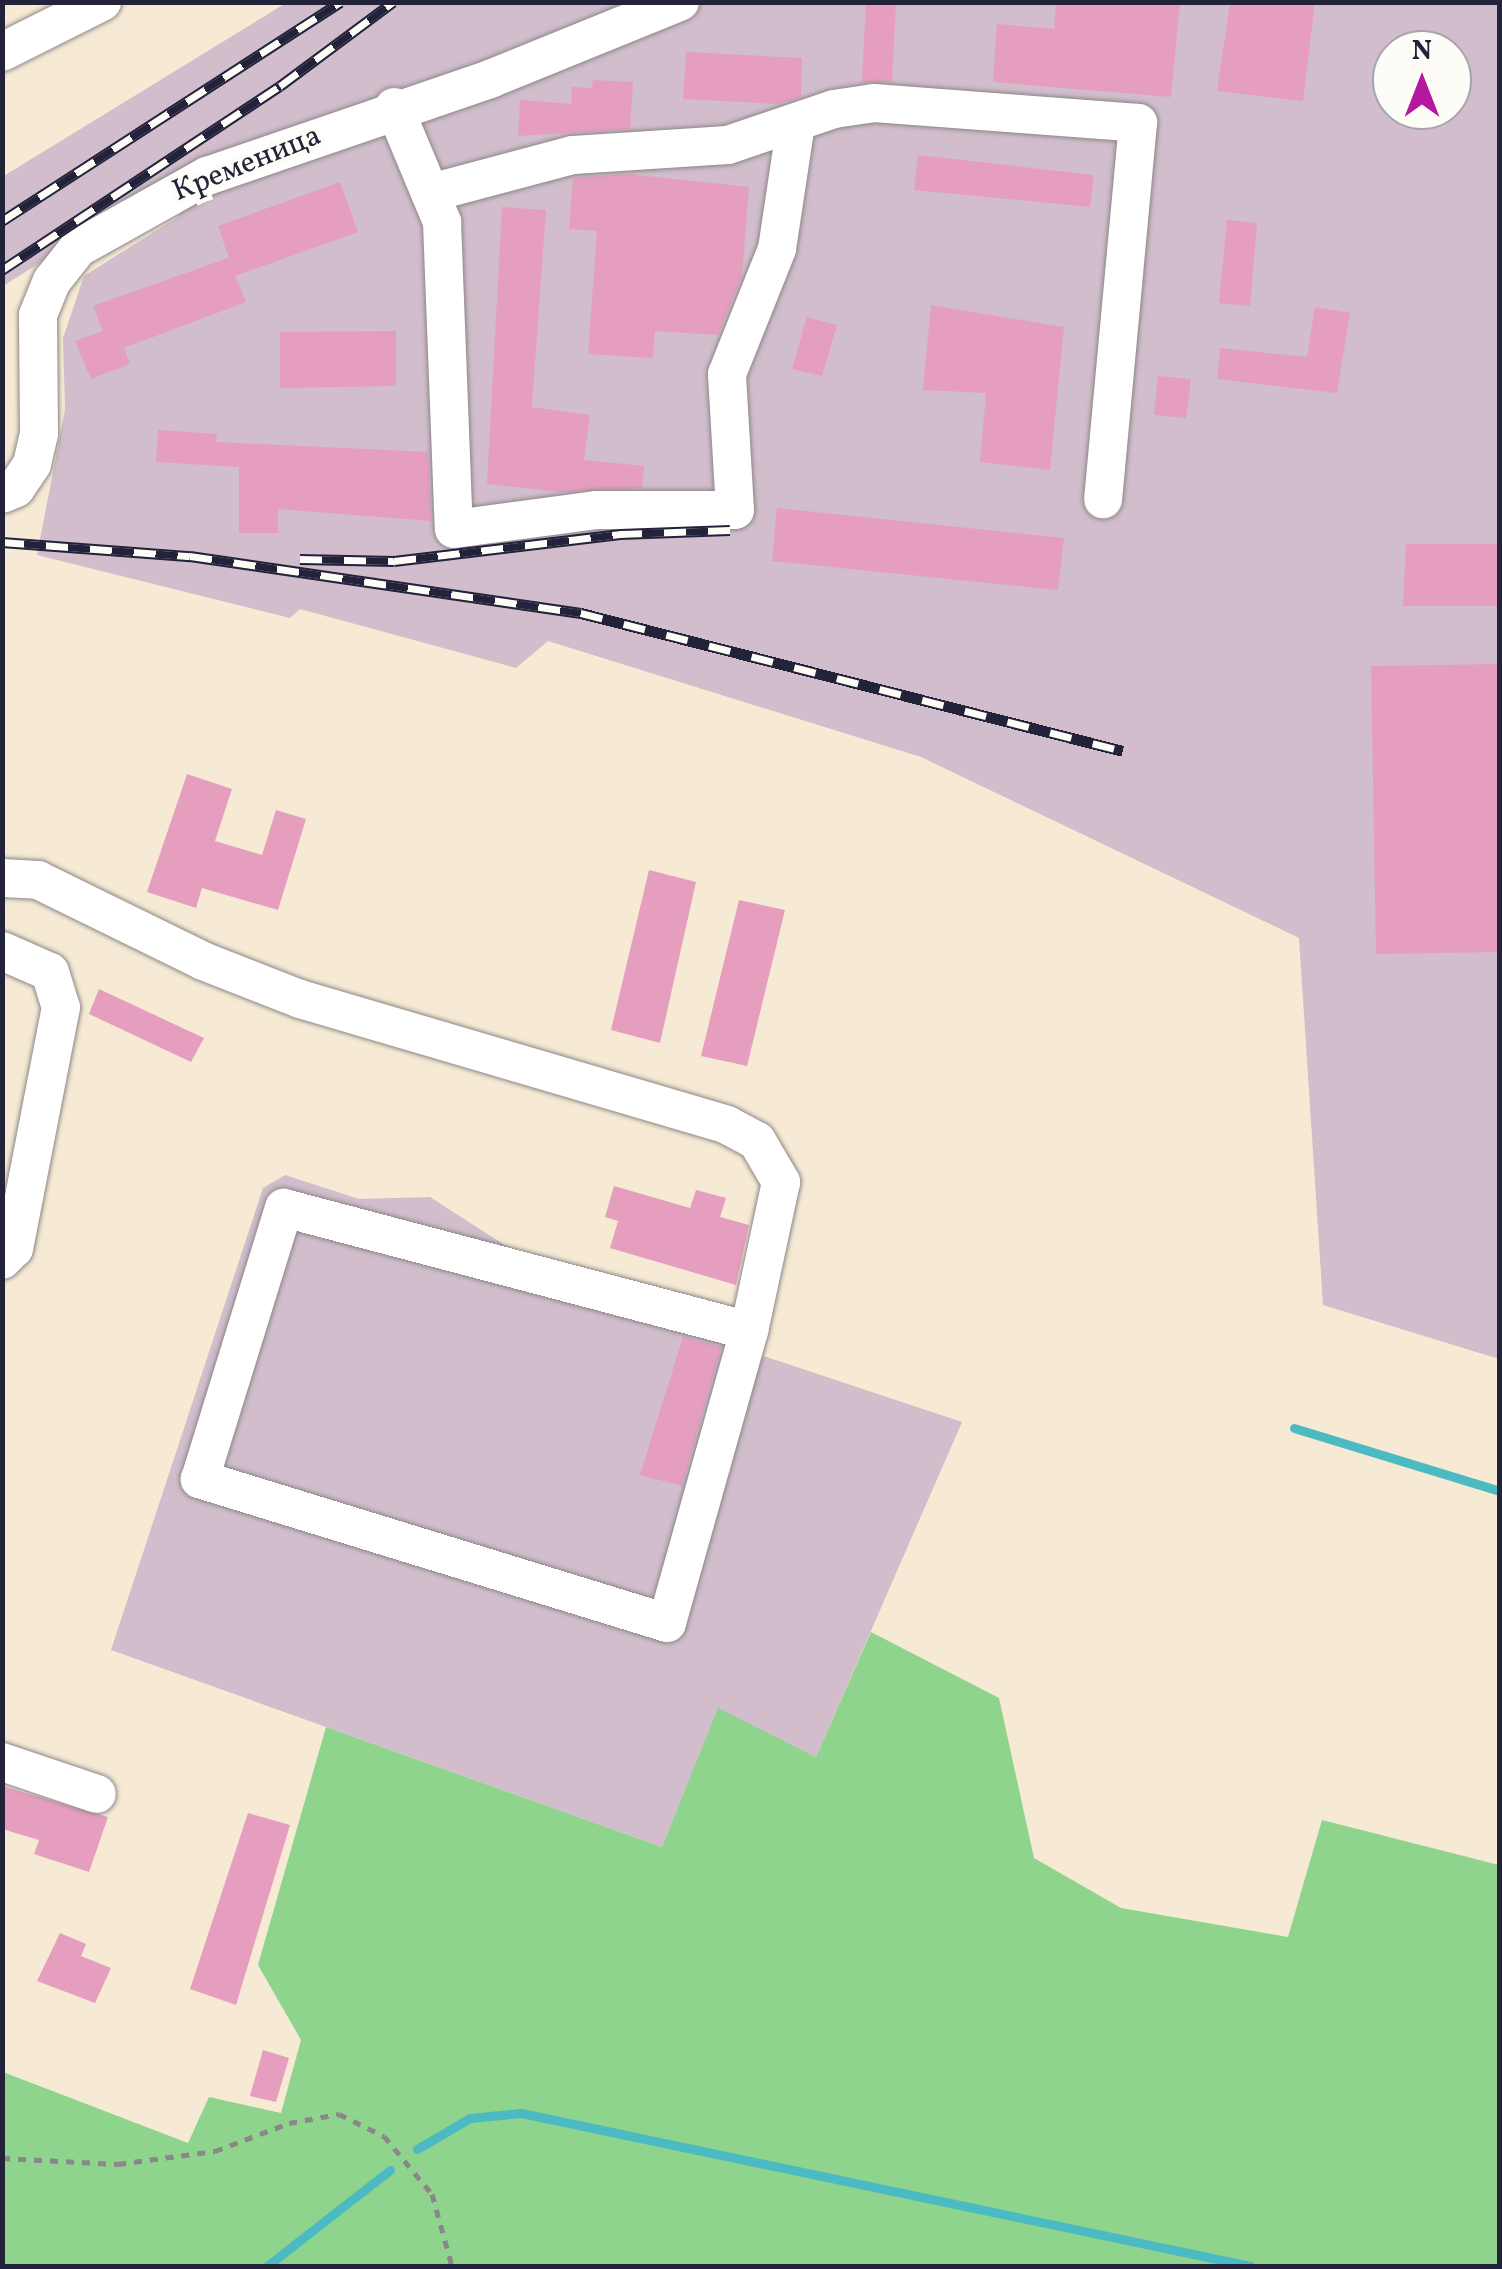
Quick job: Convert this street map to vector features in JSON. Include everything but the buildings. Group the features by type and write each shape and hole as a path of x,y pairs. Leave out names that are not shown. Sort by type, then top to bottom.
{"street":[{"path":"2,52 102,2"},
{"name":"Кременица","path":"2,494 16,488 32,464 39,434 38,315 52,281 78,248 206,176 394,107 490,79 680,2"},
{"path":"430,193 572,154 728,145 874,103 1138,123 1102,500"},
{"path":"394,107 442,222 454,529 596,510 735,510 727,374 777,249 796,123"},
{"path":"2,878 38,880 202,961 300,999 727,1125 757,1141 781,1182 748,1331 667,1624 200,1479 284,1208 748,1331"},
{"path":"2,951 50,972 61,1007 14,1248 2,1260"},
{"path":"2,1762 98,1794"}],"path":[{"path":"2,2158 118,2164 196,2154 339,2114 384,2136 432,2194 452,2266"}],"shaded area":[{"path":"286,3 1499,3 1499,1359 1323,1305 1299,938 921,757 548,641 516,668 300,609 290,618 37,555 65,410 63,338 84,276 178,217 213,154 3,286 2,177"},
{"path":"285,1175 359,1199 430,1197 528,1260 747,1310 733,1346 962,1422 816,1757 718,1709 662,1847 111,1650 263,1188"}],"green space":[{"path":"871,1632 999,1698 1034,1858 1121,1908 1288,1937 1322,1820 1499,1865 1499,2266 3,2266 3,2072 188,2143 209,2097 281,2113 301,2040 258,1965 326,1727 662,1847 718,1708 816,1757"}],"waterway":[{"path":"1294,1428 1500,1491"},
{"path":"417,2149 470,2118 521,2113 1250,2266"},
{"path":"267,2266 390,2170"}],"railway":[{"path":"2,221 340,2"},
{"path":"2,270 280,86 393,2"},
{"path":"300,559 394,561 620,534 730,530"},
{"path":"2,542 190,556 581,613 1123,751"}]}
